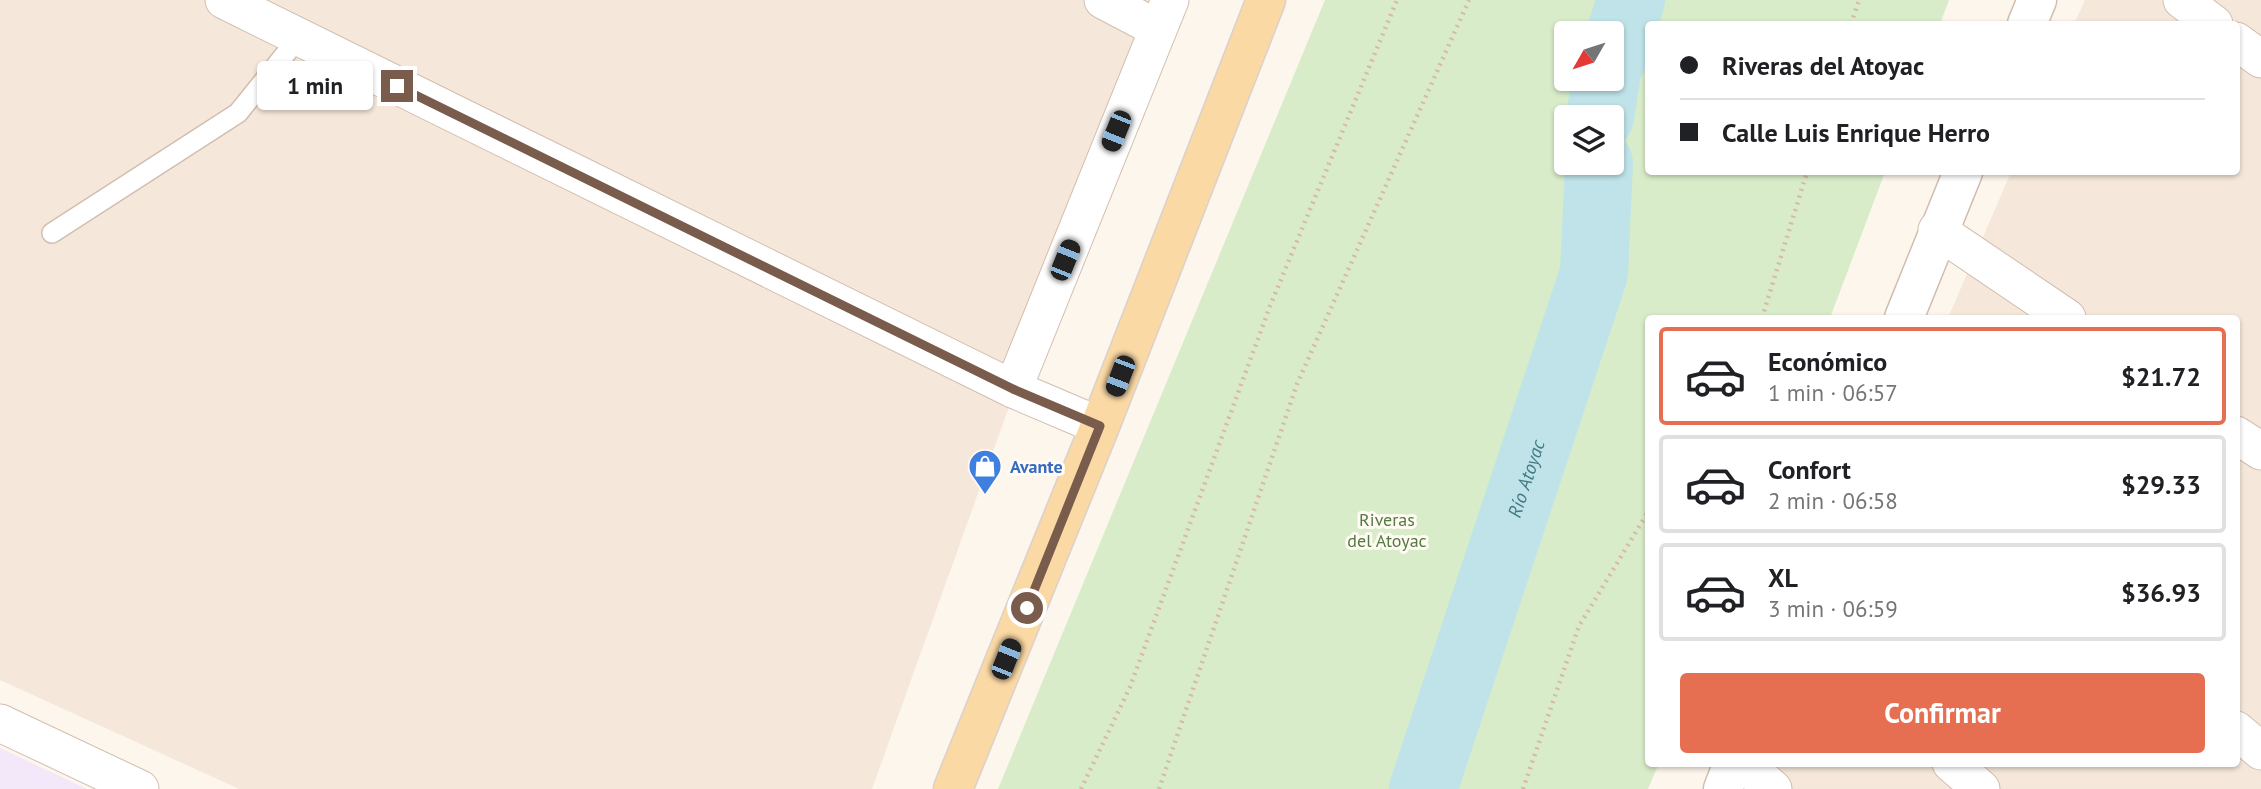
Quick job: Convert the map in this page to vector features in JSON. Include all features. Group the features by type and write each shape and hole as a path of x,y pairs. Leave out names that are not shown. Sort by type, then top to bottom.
{"main road":[{"path":"953,789 1100,426 1266,0"}],"street":[{"path":"224,0 1013,389 1100,426"},
{"path":"1013,389 1164,14 1103,0"},
{"path":"2028,21 2037,0"},
{"path":"2182,0 2210,21"},
{"path":"2240,44 2261,60"},
{"path":"1905,315 1937,230 1962,175"},
{"path":"1937,230 2063,315"},
{"path":"2240,438 2261,451"},
{"path":"0,723 140,789"},
{"path":"2240,733 2261,751"},
{"path":"1723,789 1731,767"},
{"path":"1748,767 1773,789"},
{"path":"1956,767 1981,789"}],"lane":[{"path":"52,233 238,113 299,37"}],"path":[{"path":"1081,789 1130,687 1270,306 1397,0"},
{"path":"1159,789 1297,384 1469,0"},
{"path":"1853,21 1859,0"},
{"path":"1763,315 1806,175"},
{"path":"1523,789 1579,626 1645,517"}],"shaded area":[{"path":"0,0 1155,0 872,789 239,789 0,680"},
{"path":"2085,0 2261,0 2261,789 1745,789 1754,767 2240,767 2240,315 1949,315 2010,175 2240,175 2240,21 2075,21"},
{"path":"0,748 87,789 0,789"}],"green space":[{"name":"Riveras del Atoyac","path":"1325,0 1949,0 1941,21 1645,21 1645,175 1884,175 1831,315 1645,315 1645,767 1657,767 1648,789 998,789"}],"waterway":[{"name":"Río Atoyac","path":"1624,22 1631,0"},
{"name":"Río Atoyac","path":"1602,105 1604,91"},
{"name":"Río Atoyac","path":"1423,789 1594,273 1598,175"}],"place":[{"name":"Avante","path":"985,496"}],"route":[{"path":"397,86 1013,389 1100,426 1027,608"}]}
